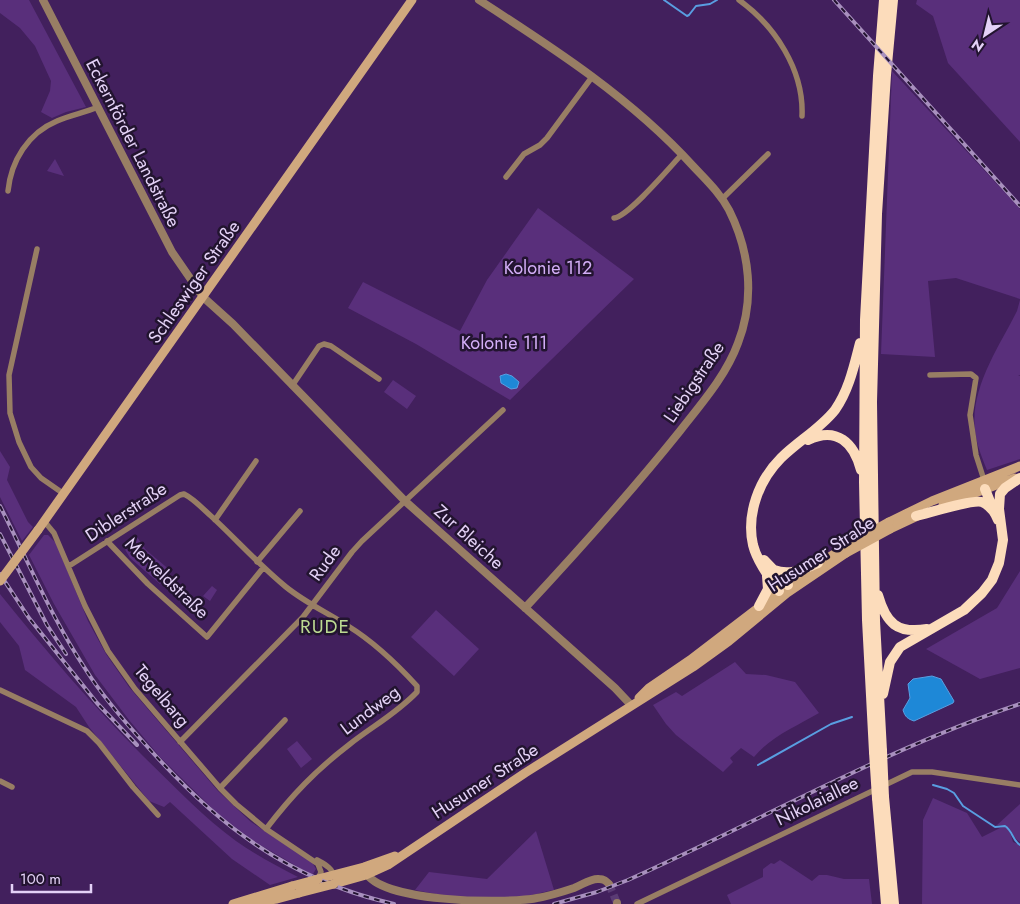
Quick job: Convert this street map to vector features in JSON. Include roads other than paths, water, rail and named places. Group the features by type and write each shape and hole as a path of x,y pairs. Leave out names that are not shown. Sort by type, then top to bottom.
{"highway":[{"path":"884,0 865,320 864,482 867,620 878,752 886,904"},
{"path":"880,720 874,580 872,402 877,214 893,0"},
{"path":"784,590 753,546 752,520 756,499 770,471 781,457 824,423 846,392 865,320"},
{"path":"792,449 821,434 842,438 850,445 858,460 864,482"},
{"path":"996,510 1000,494 1020,477"},
{"path":"878,752 885,680 894,654 909,641 964,610 982,593 992,580 1001,554 1003,540 1001,527 987,485"},
{"path":"916,516 976,501 982,502 996,510"},
{"path":"770,571 799,571 818,563"},
{"path":"758,606 768,589 770,571"},
{"path":"874,580 882,611 894,624 905,630 917,630 940,625"},
{"path":"881,797 894,904"}],"main road":[{"name":"Schleswiger Straße","path":"0,582 412,0"},
{"name":"Husumer Straße","path":"889,526 987,485 1020,466"},
{"name":"Husumer Straße","path":"240,904 260,902 334,884 365,871 388,865 715,652 784,590 818,563 932,501 1020,477"},
{"name":"Husumer Straße","path":"631,705 649,688 690,660 758,606 846,549"},
{"name":"Husumer Straße","path":"233,904 334,874 365,871"}],"street":[{"name":"Eckernförder Landstraße","path":"43,0 172,252 204,296"},
{"name":"Liebigstraße","path":"480,0 560,52 592,76 682,154 722,199 739,234 745,255 748,277 748,299 745,318 738,344 731,360 698,407 653,465 593,535 525,608"},
{"path":"739,0 755,12 767,25 792,64 803,102 802,116"},
{"path":"506,177 524,154 547,138 592,76"},
{"path":"8,191 19,155 31,138 49,124 98,107"},
{"path":"614,218 619,217 640,198 682,154"},
{"path":"722,199 768,154"},
{"path":"36,249 9,375 10,413 30,467 41,478 64,494"},
{"name":"Zur Bleiche","path":"204,296 405,501 615,688 631,705"},
{"path":"292,386 319,346 324,344 331,346 379,379"},
{"path":"930,375 971,374 976,378 970,415 972,436 987,485"},
{"name":"Rude","path":"180,742 290,631 312,606 352,552 503,410"},
{"path":"215,520 256,461"},
{"name":"Diblerstraße","path":"69,566 184,494 215,520 257,562 312,606"},
{"path":"257,562 300,511"},
{"name":"Tegelbarg","path":"44,521 54,533 85,606 108,651 137,692 220,788 247,814 266,829 329,867 334,874"},
{"name":"Merveldstraße","path":"107,541 148,584 207,637 264,568"},
{"name":"Lundweg","path":"266,829 301,785 349,744 404,706 418,689 392,659 347,625 312,606"},
{"path":"0,690 87,731 158,815"},
{"path":"220,788 285,720"},
{"name":"Nikolaiallee","path":"637,904 912,772 932,772 1020,786"},
{"path":"0,782 12,787"},
{"name":"Tegelbarg","path":"304,853 318,864 321,872 318,879"},
{"path":"365,871 374,882 399,891 452,900 479,902 502,902 536,898 557,893 596,879 603,879 609,884"},
{"path":"334,874 334,884"}],"water":[{"path":"506,374 519,382 517,388 511,389 501,383 500,376"},
{"path":"932,676 941,679 954,701 914,721 906,716 903,710 910,698 908,684 913,679"}],"waterway":[{"path":"664,0 687,16 696,6 710,4 717,0"},
{"path":"758,765 831,724 852,717"},
{"path":"933,785 954,793 963,806 995,827 1005,826 1020,845"}],"tunnel":[{"path":"609,884 617,903"}],"railway":[{"path":"834,0 1020,206"},
{"path":"0,506 51,610 86,670 114,708 172,773 227,823 256,845 287,864 320,880 356,894 394,904"},
{"path":"0,534 47,625 66,654"},
{"path":"0,574 29,618 97,703 137,745"},
{"path":"554,904 597,892 628,880 871,764 920,742 1020,704"}],"district":[{"name":"RUDE","path":"325,626"}],"park label":[{"name":"Kolonie 112","path":"548,268"},
{"name":"Kolonie 111","path":"504,343"}]}
